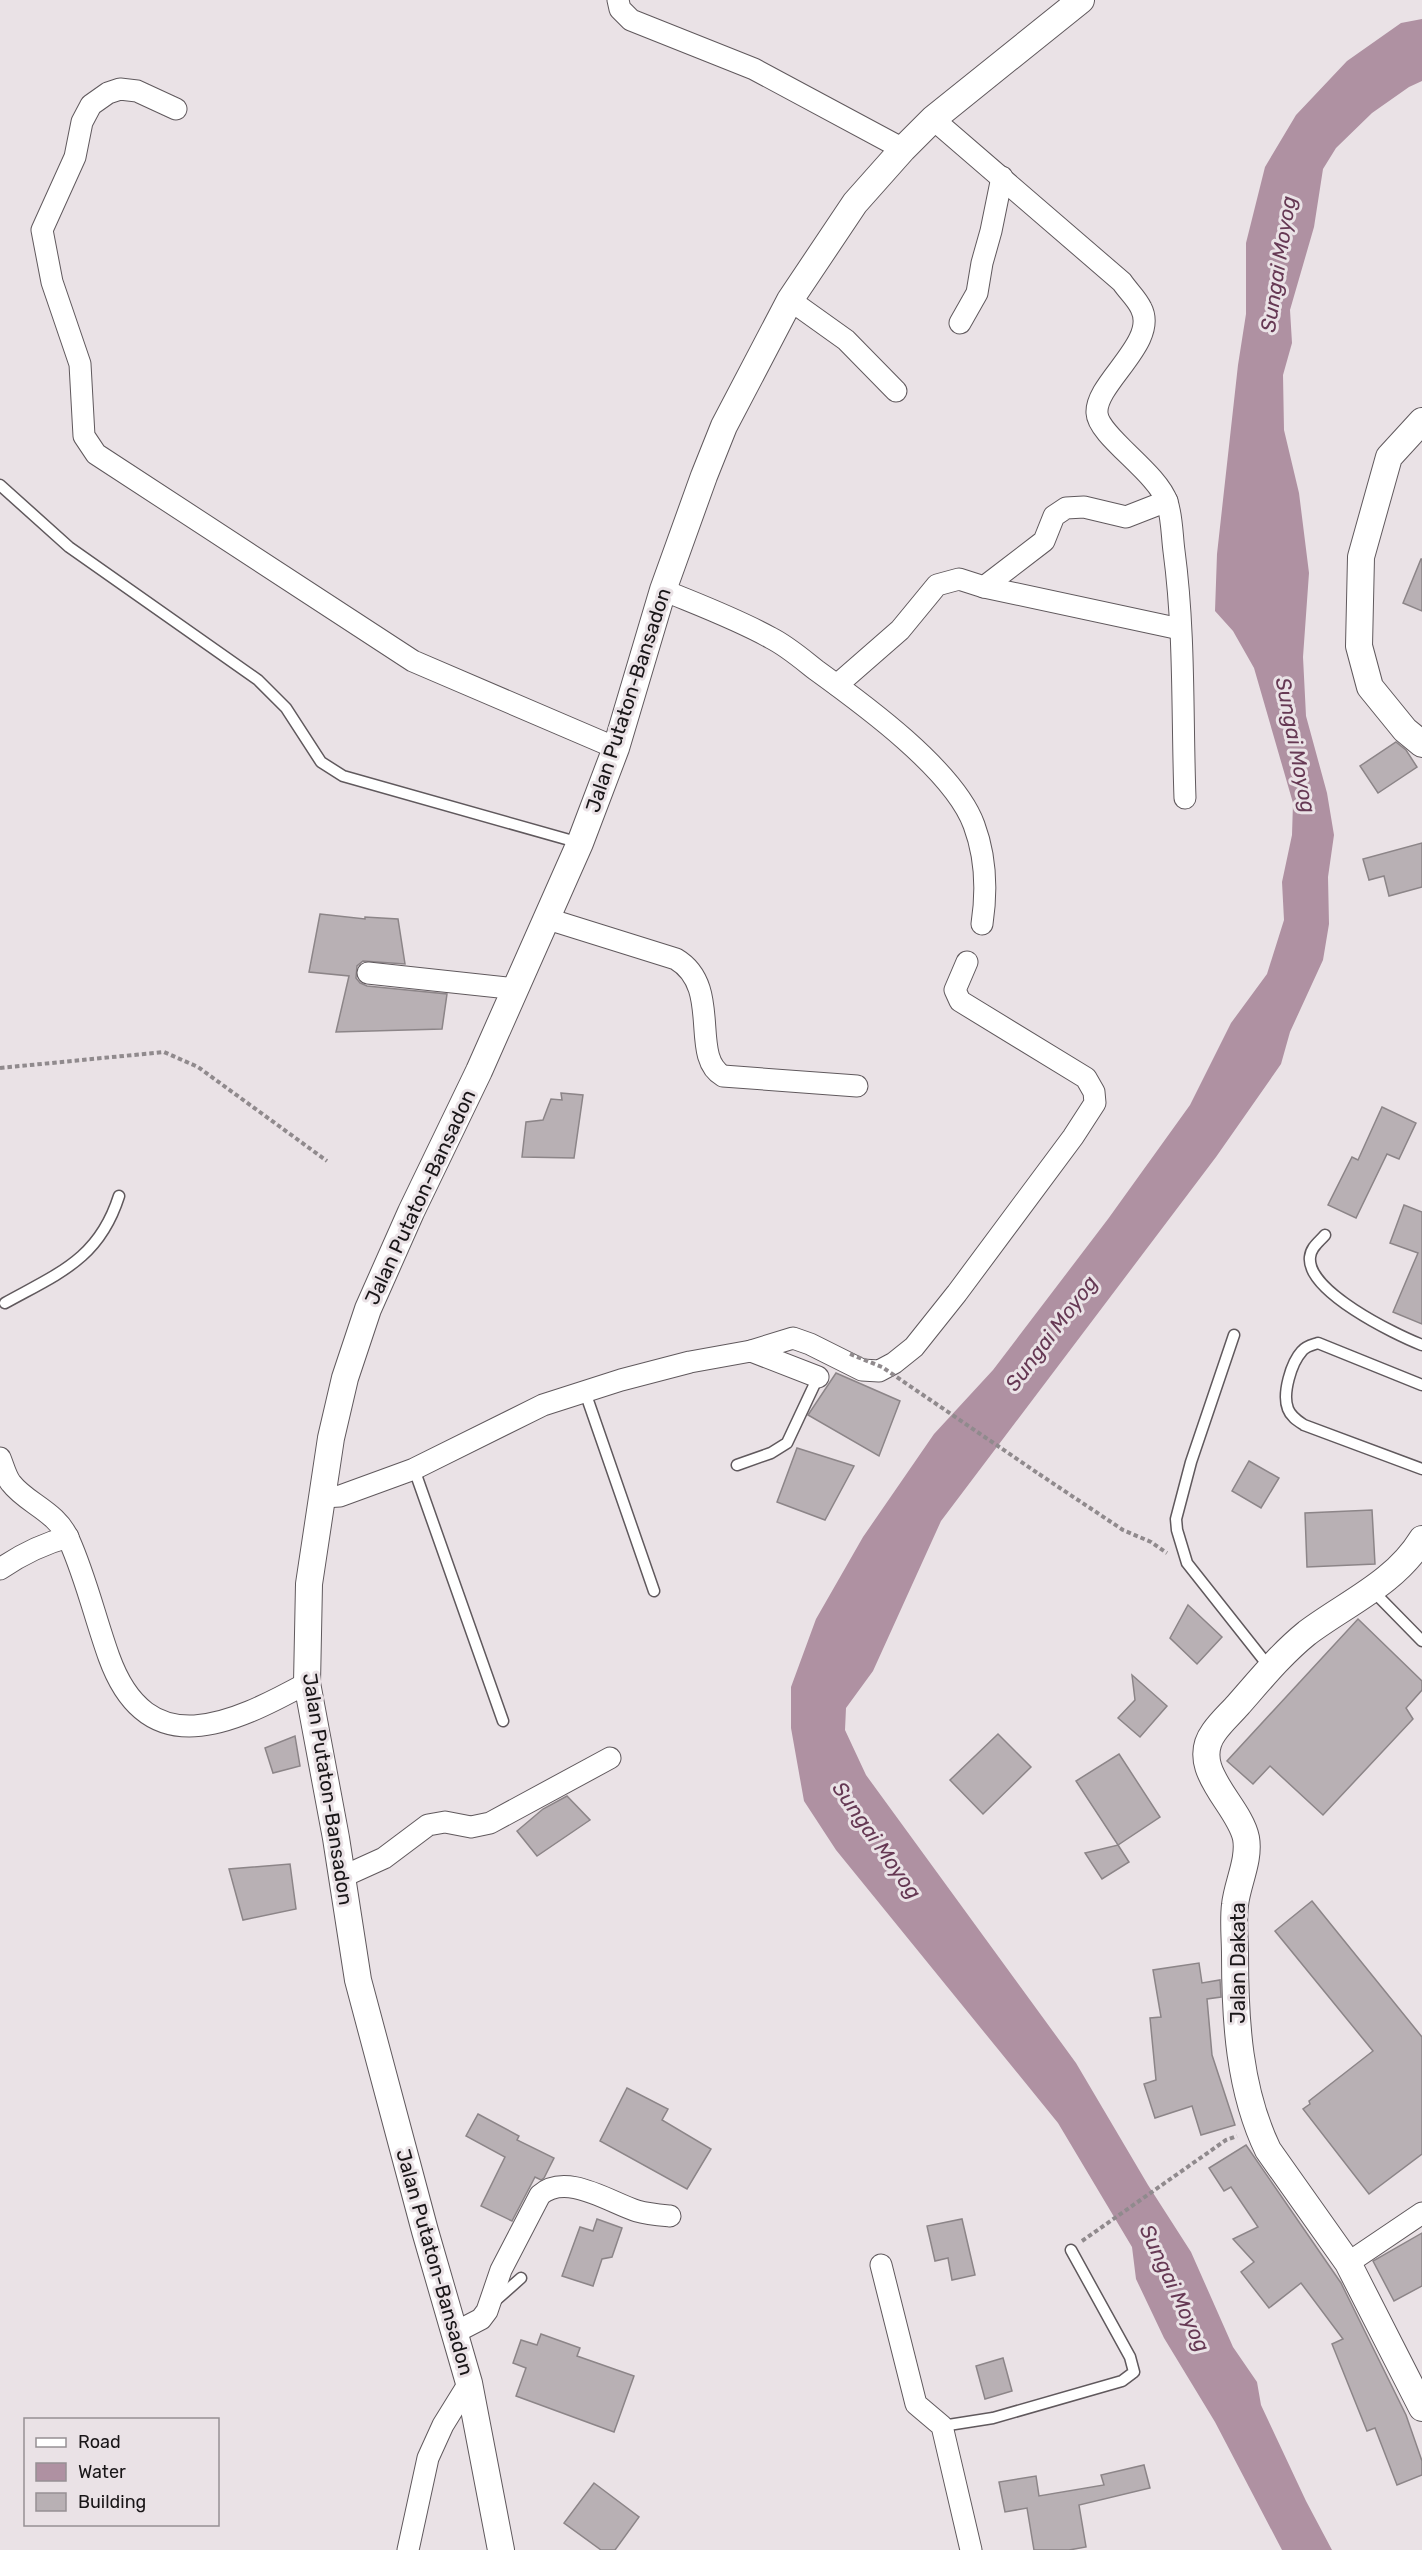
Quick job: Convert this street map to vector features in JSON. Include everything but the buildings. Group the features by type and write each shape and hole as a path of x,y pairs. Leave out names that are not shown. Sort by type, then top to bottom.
{"street":[{"path":"618,0 620,9 638,24 754,69 903,149"},
{"name":"Jalan Putaton-Bansadon","path":"504,2547 469,2383 358,1980 307,1683 309,1584 331,1438 345,1378 368,1309 517,989 580,843 616,748 663,590 724,426 790,300 855,203 933,119 1081,0"},
{"path":"176,110 144,93 120,89 108,93 91,105 82,122 75,157 42,230 52,282 80,364 84,436 96,454 413,662 616,748"},
{"path":"933,119 1122,282 1143,310 1143,332 1130,357 1102,394 1097,413 1102,428 1150,473 1167,501 1176,567 1180,629 1185,798"},
{"path":"960,323 977,293 1002,177"},
{"path":"790,300 846,340 896,391"},
{"path":"1422,421 1389,457 1361,558 1359,646 1370,687 1405,730 1422,744"},
{"path":"984,587 1044,541 1054,516 1066,508 1083,507 1126,517 1167,501"},
{"path":"837,685 900,630 937,585 959,579 984,587 1180,629"},
{"path":"663,590 773,639 837,685 928,761 957,796 974,824 984,871 986,897 982,924"},
{"path":"548,919 676,959 686,965 693,973 702,999 710,1063 716,1072 723,1076 857,1086"},
{"path":"323,1497 340,1496 414,1469 543,1405 690,1362 751,1351 793,1338 862,1370 879,1371 894,1363 914,1347 1073,1137 1095,1103 1094,1092 1086,1078 960,1001 955,990 967,962"},
{"path":"368,973 517,989"},
{"path":"751,1351 818,1377"},
{"path":"0,1458 10,1483 48,1513 68,1537 109,1658 128,1697 141,1711 158,1721 181,1725 215,1724 259,1709 307,1683"},
{"path":"0,1569 43,1544 68,1537"},
{"name":"Jalan Dakata","path":"1422,1539 1413,1554 1372,1590 1306,1634 1270,1668 1214,1732 1206,1750 1207,1763 1213,1780 1237,1815 1246,1840 1245,1858 1235,1905 1236,2023 1248,2099 1268,2150 1348,2263 1415,2377 1422,2408"},
{"path":"342,1878 384,1858 428,1825 445,1822 471,1827 490,1823 610,1758"},
{"path":"454,2333 481,2319 490,2305 501,2270 540,2195 549,2187 563,2186 594,2193 638,2211 670,2216"},
{"path":"1348,2263 1422,2213"},
{"path":"881,2265 916,2404 942,2426 971,2550"},
{"path":"408,2550 428,2458 443,2425 469,2383"}],"lane":[{"path":"0,485 69,547 258,680 286,708 321,762 343,776 580,843"},
{"path":"5,1303 85,1255 104,1233 118,1196"},
{"path":"1325,1235 1312,1248 1309,1259 1314,1277 1332,1294 1365,1315 1422,1345"},
{"path":"1234,1335 1191,1462 1179,1506 1177,1530 1187,1563 1270,1668"},
{"path":"1422,1385 1318,1343 1300,1352 1285,1395 1293,1418 1304,1425 1422,1469"},
{"path":"737,1465 771,1453 787,1443 818,1377"},
{"path":"585,1392 654,1591"},
{"path":"414,1469 503,1721"},
{"path":"1372,1590 1422,1641"},
{"path":"942,2426 993,2418 1122,2381 1134,2372 1130,2356 1071,2250"},
{"path":"490,2305 521,2278"}],"path":[{"path":"0,1068 164,1052 198,1067 327,1161"},
{"path":"850,1354 882,1368 1123,1530 1187,1563"},
{"path":"1087,2237 1226,2140"}],"water":[{"name":"Sungai Moyog","path":"1422,19 1422,81 1409,87 1372,113 1336,148 1323,169 1314,227 1290,310 1292,343 1283,375 1284,430 1299,493 1309,573 1303,657 1306,716 1327,793 1334,835 1328,877 1329,924 1323,960 1290,1032 1281,1064 1216,1157 941,1521 873,1671 846,1708 845,1730 866,1775 1076,2063 1148,2185 1191,2252 1233,2347 1257,2382 1261,2405 1306,2501 1332,2550 1282,2550 1215,2422 1164,2338 1136,2279 1132,2247 1058,2123 836,1850 804,1801 791,1728 791,1687 816,1619 863,1537 934,1434 993,1370 1108,1219 1190,1105 1231,1023 1267,974 1284,920 1282,882 1292,835 1293,803 1254,668 1233,631 1215,611 1217,554 1238,365 1246,314 1246,243 1265,167 1296,115 1347,61 1401,23"}]}
